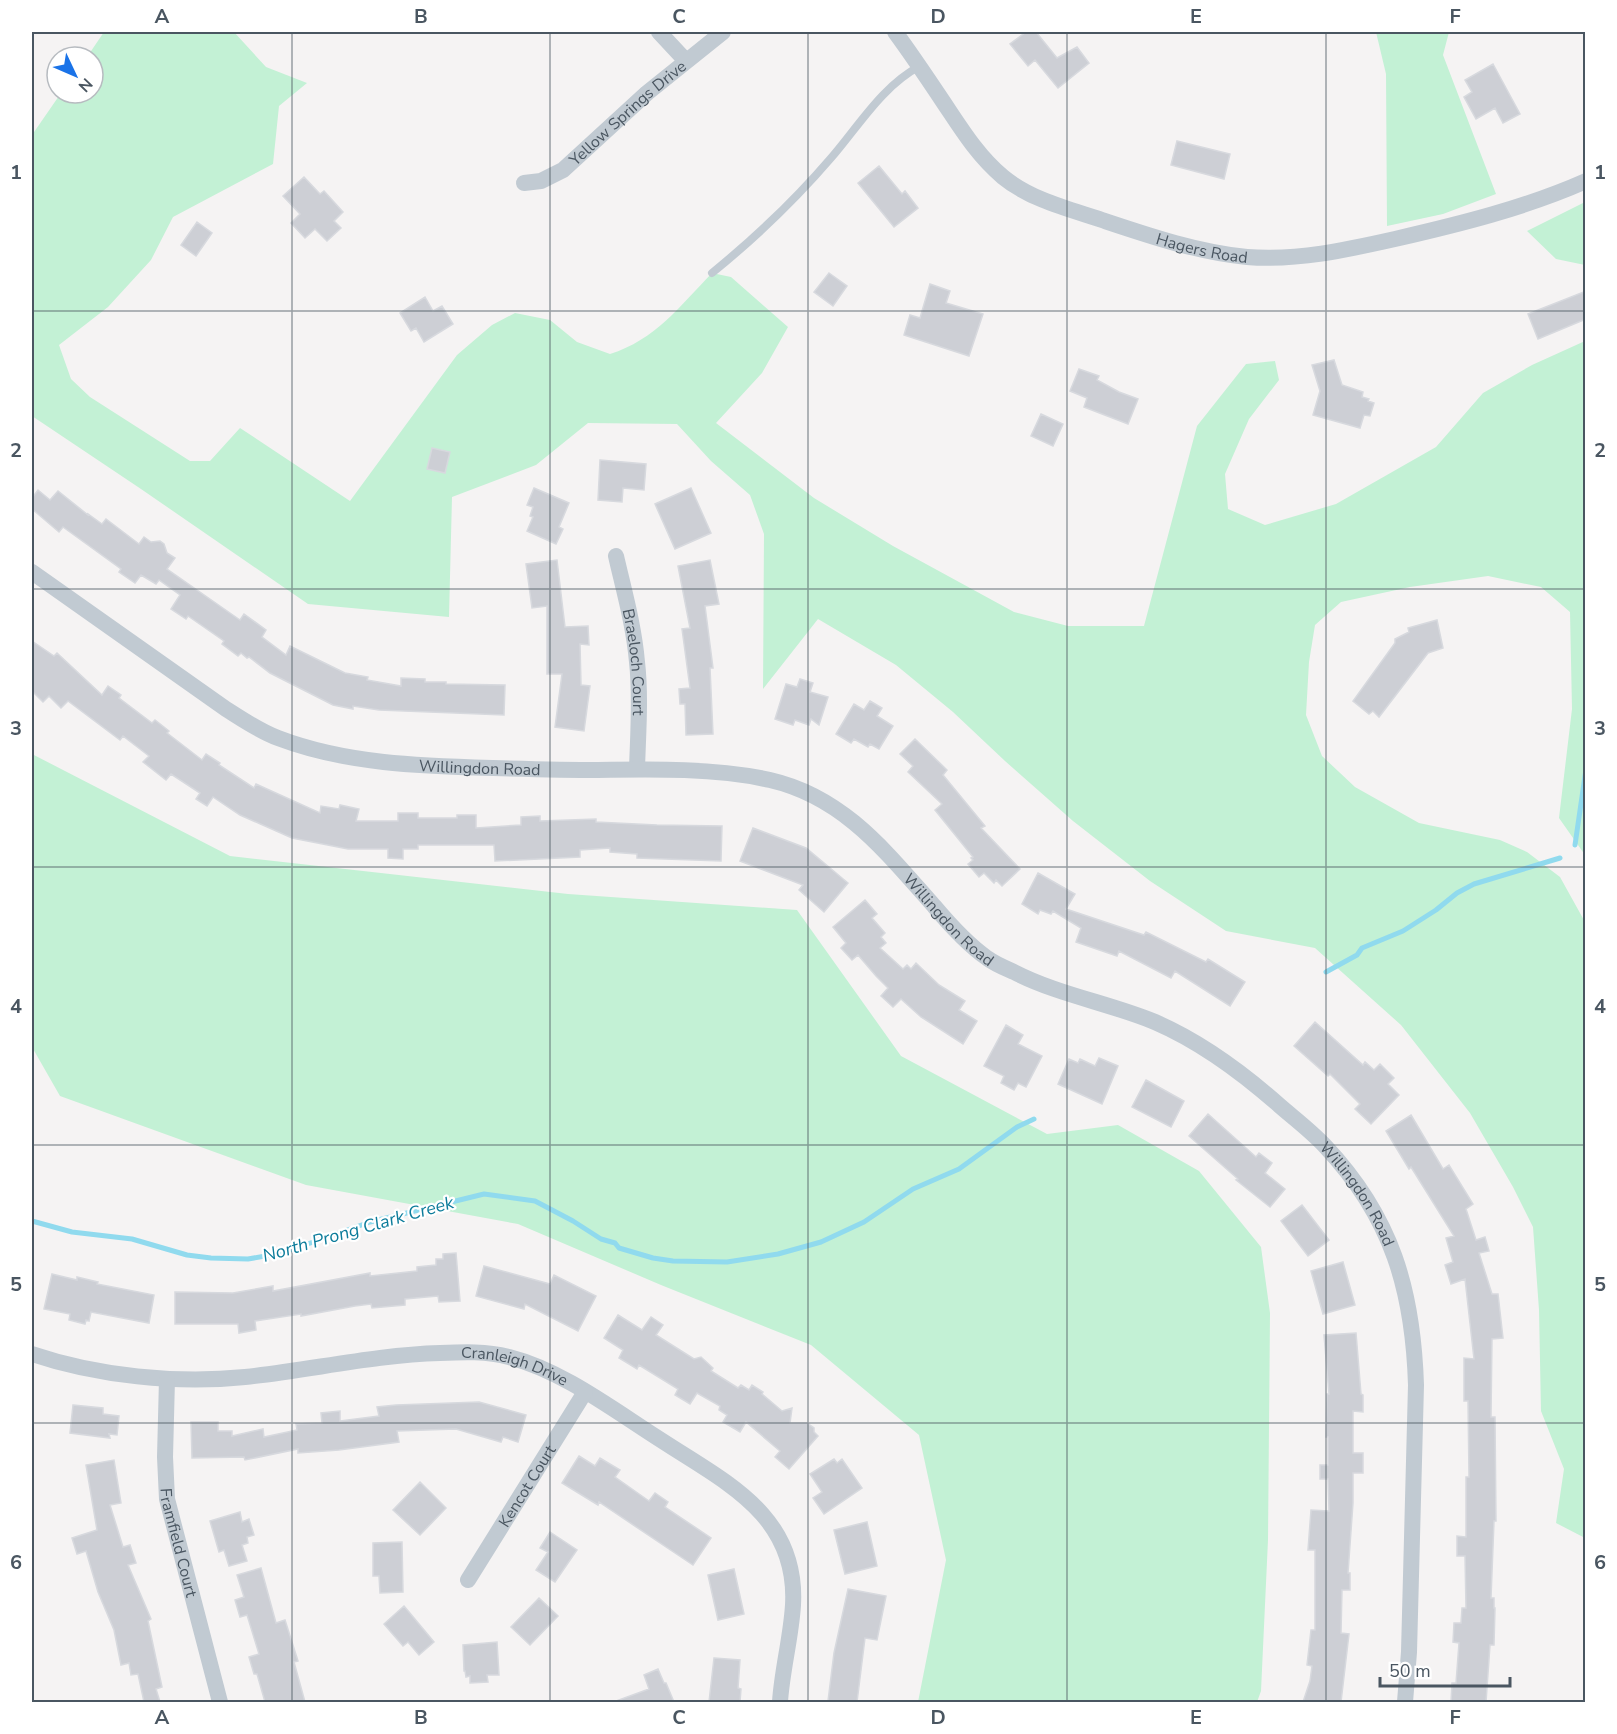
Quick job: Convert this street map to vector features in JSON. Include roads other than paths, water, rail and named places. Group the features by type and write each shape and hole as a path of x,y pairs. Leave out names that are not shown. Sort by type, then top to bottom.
{"street":[{"path":"659,32 686,61"},
{"name":"Yellow Springs Drive","path":"524,183 541,181 563,170 647,93 723,32"},
{"name":"Hagers Road","path":"895,32 974,149 1004,178 1045,201 1164,241 1197,249 1247,257 1277,258 1337,252 1519,207 1586,181"},
{"name":"Braeloch Court","path":"616,556 633,630 637,661 639,686 637,769"},
{"name":"Willingdon Road","path":"32,572 253,726 276,738 316,750 374,761 440,766 581,770 637,769 738,774 802,789 855,822 879,844 958,934 990,961 1035,982 1158,1023 1205,1049 1262,1090 1323,1144 1366,1197 1381,1224 1405,1286 1415,1348 1416,1385 1409,1652 1405,1702"},
{"name":"Cranleigh Drive","path":"32,1354 44,1359 115,1374 166,1379 243,1377 403,1354 462,1352 509,1357 549,1373 585,1392 718,1477 747,1498 774,1527 782,1543 793,1583 791,1624 780,1702"},
{"name":"Framfield Court","path":"166,1379 166,1499 220,1702"},
{"name":"Kencot Court","path":"468,1580 585,1392"}],"lane":[{"path":"712,273 786,208 882,96 906,73 920,66"}],"waterway":[{"name":"North Prong Clark Creek","path":"1575,845 1586,769"},
{"name":"North Prong Clark Creek","path":"1326,972 1357,955 1362,948 1403,931 1436,910 1457,893 1474,884 1560,858"},
{"name":"North Prong Clark Creek","path":"32,1221 72,1232 132,1239 187,1255 248,1259 282,1253 370,1222 484,1194 535,1201 601,1239 615,1243 619,1248 653,1258 673,1261 727,1262 778,1254 821,1242 864,1222 913,1189 959,1169 1017,1127 1034,1119"}]}
